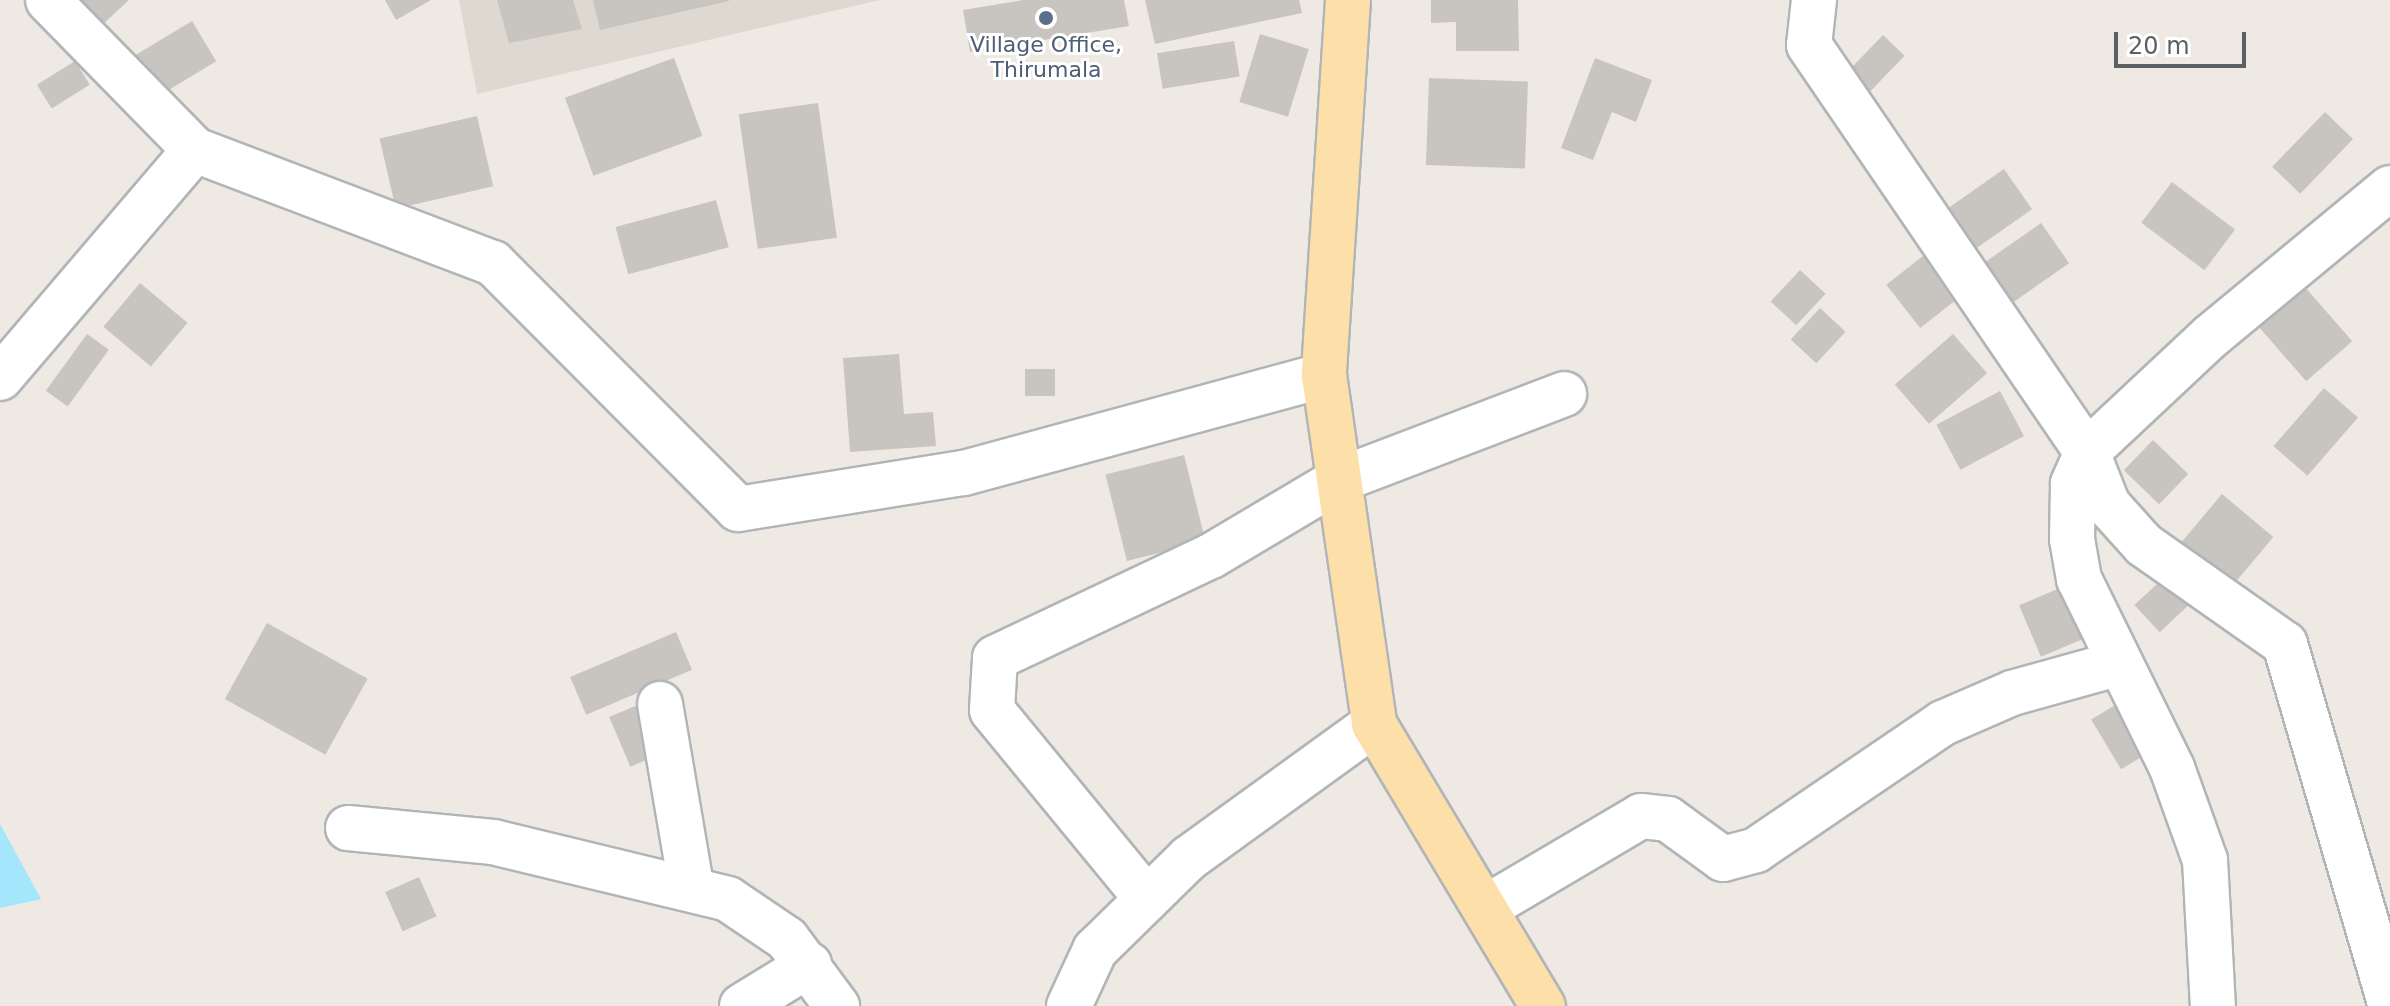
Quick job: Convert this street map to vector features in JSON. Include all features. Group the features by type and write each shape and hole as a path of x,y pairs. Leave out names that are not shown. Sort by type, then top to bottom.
{"main road":[{"path":"1348,0 1324,375 1374,724 1543,1006"}],"street":[{"path":"48,0 195,150 493,263 738,509 964,473 1324,375"},
{"path":"1814,0 1809,45 2087,452 2108,505 2144,545 2285,644 2390,1002"},
{"path":"0,378 195,150"},
{"path":"2213,1006 2205,860 2172,768 2079,579 2072,539 2073,484 2087,452 2212,335 2390,188"},
{"path":"1147,899 992,710 995,658 1211,556 1339,480 1564,394"},
{"path":"1485,908 1641,816 1668,819 1723,859 1756,850 1943,723 2012,693 2120,663"},
{"path":"660,704 691,886"},
{"path":"1069,1006 1095,950 1189,858 1374,724"},
{"path":"348,828 493,842 691,886 765,920 809,965 837,1006"},
{"path":"742,1006 809,965"}],"shaded area":[{"path":"459,0 880,0 477,94"}],"water":[{"path":"0,824 41,899 42,899 0,908"}],"building":[{"path":"78,0 129,0 101,26"},
{"path":"385,0 431,0 396,20"},
{"path":"497,0 573,0 582,29 509,43"},
{"path":"593,0 729,0 729,1 600,30"},
{"name":"Village Office, Thirumala","path":"1024,0 1124,0 1129,26 970,52 963,10"},
{"path":"1145,0 1299,0 1302,13 1155,44"},
{"path":"1431,0 1518,0 1519,51 1456,51 1456,22 1431,23"},
{"path":"192,21 216,61 152,100 128,60"},
{"path":"1260,34 1309,49 1288,117 1239,102"},
{"path":"1883,35 1905,56 1864,98 1842,77"},
{"path":"1234,41 1240,77 1163,89 1157,53"},
{"path":"674,58 702,136 593,176 565,98"},
{"path":"1595,58 1652,80 1636,122 1612,112 1593,160 1561,148"},
{"path":"75,61 90,85 52,109 37,85"},
{"path":"1429,78 1528,81 1525,168 1426,165"},
{"path":"818,103 837,238 758,249 739,114"},
{"path":"2325,112 2353,139 2300,194 2272,167"},
{"path":"477,116 493,186 396,209 380,138"},
{"path":"2004,169 2032,209 1975,249 1947,209"},
{"path":"2172,182 2235,230 2204,270 2141,223"},
{"path":"716,200 729,247 628,274 616,227"},
{"path":"2041,223 2069,263 2012,303 1984,263"},
{"path":"1932,249 1966,292 1920,328 1886,285"},
{"path":"1800,270 1826,294 1796,325 1771,301"},
{"path":"140,283 187,323 151,367 103,327"},
{"path":"2305,287 2352,341 2306,381 2259,327"},
{"path":"1820,308 1846,332 1816,363 1791,339"},
{"path":"87,334 109,350 68,407 46,391"},
{"path":"1953,334 1987,373 1929,424 1895,385"},
{"path":"899,354 904,414 933,412 936,446 850,452 843,358"},
{"path":"1025,369 1055,369 1055,396 1025,396"},
{"path":"2324,388 2358,418 2307,476 2273,446"},
{"path":"2000,391 2024,436 1960,470 1936,425"},
{"path":"2153,440 2188,474 2159,504 2124,470"},
{"path":"1184,455 1206,541 1127,561 1105,475"},
{"path":"2222,494 2273,537 2228,591 2177,548"},
{"path":"2171,571 2196,598 2160,632 2134,605"},
{"path":"2067,585 2089,637 2041,657 2019,605"},
{"path":"267,623 368,679 325,755 225,699"},
{"path":"676,632 692,670 586,715 570,677"},
{"path":"647,701 668,751 630,767 609,717"},
{"path":"2122,701 2152,751 2121,769 2091,720"},
{"path":"419,877 436,916 403,931 385,892"}],"place":[{"name":"Village Office, Thirumala","path":"1046,18"}]}
